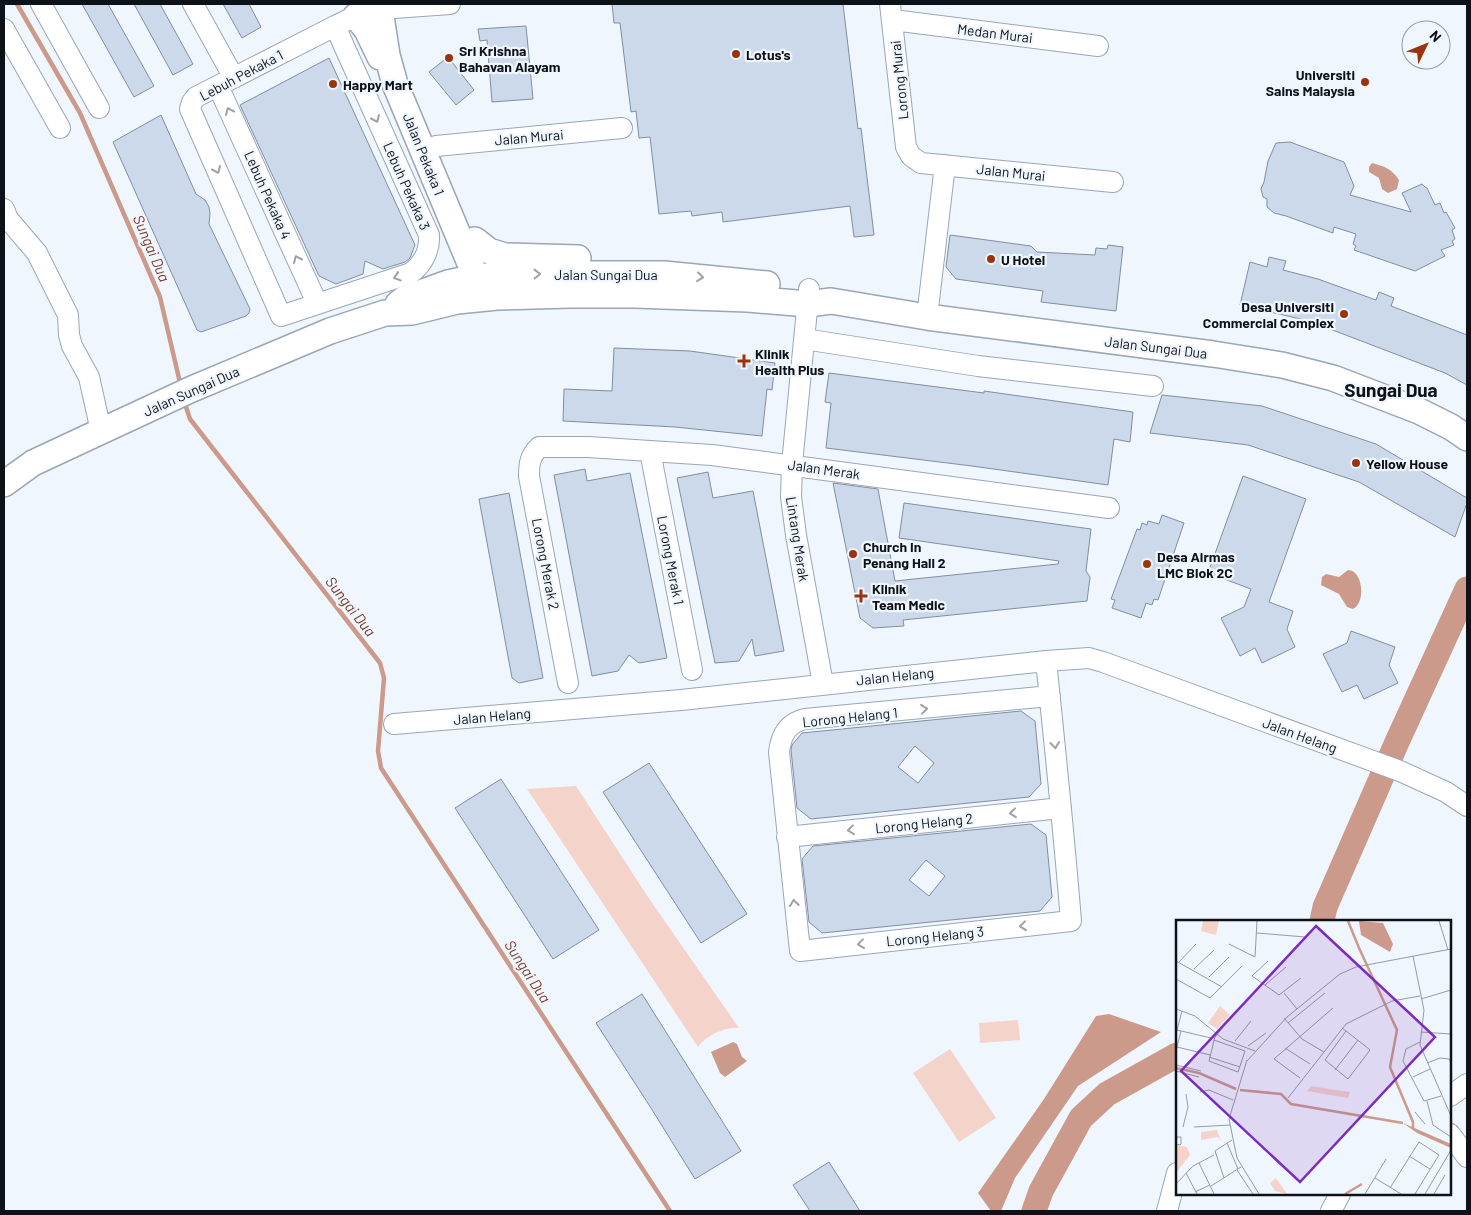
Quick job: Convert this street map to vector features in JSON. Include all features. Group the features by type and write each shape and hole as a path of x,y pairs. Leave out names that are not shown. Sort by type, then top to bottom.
{"main road":[{"name":"Jalan Pekaka 1","path":"369,11 367,30 380,58 390,68 395,84 466,236"},
{"name":"Jalan Pekaka 1","path":"369,11 404,54 411,83 436,146 466,236 486,288"},
{"path":"420,293 436,279 449,263 454,249 466,236 489,251 504,256 591,259 617,262 637,273"},
{"name":"Jalan Sungai Dua","path":"386,312 412,312 457,302 518,274 664,274 927,318 1213,354 1282,365 1333,378 1385,397 1451,427 1467,438"},
{"name":"Jalan Sungai Dua","path":"4,484 33,463 181,394 330,331 386,312 404,299 448,283 486,288 570,294 748,299 816,298"}],"street":[{"path":"41,4 99,108"},
{"name":"Lebuh Pekaka 4","path":"193,4 317,303"},
{"path":"369,11 450,4"},
{"name":"Lebuh Pekaka 1","path":"281,316 190,109 192,102 196,97 369,11"},
{"name":"Lebuh Pekaka 3","path":"281,316 411,273 420,266 430,246 429,236 369,11"},
{"name":"Medan Murai","path":"891,12 1098,46"},
{"name":"Lorong Murai","path":"891,12 906,147 911,156"},
{"path":"4,29 60,128"},
{"name":"Jalan Murai","path":"436,146 622,128"},
{"name":"Jalan Murai","path":"911,156 921,163 1113,182"},
{"path":"927,318 945,165"},
{"path":"4,209 8,219 37,253 68,315 69,335 72,346 89,377 101,432"},
{"name":"Lintang Merak","path":"816,298 804,340 792,464 792,510 823,684"},
{"path":"804,340 978,366 1153,386"},
{"name":"Jalan Merak","path":"539,447 588,447 712,455 792,464 1109,508"},
{"name":"Lorong Merak 2","path":"539,447 533,453 530,461 529,476 568,683"},
{"name":"Lorong Merak 1","path":"650,451 692,670"},
{"name":"Jalan Helang","path":"394,724 681,700 1046,660 1082,658 1103,662 1400,771 1446,792 1467,806"},
{"path":"1046,660 1061,808"},
{"name":"Lorong Helang 1","path":"800,951 778,752 784,731 797,721 1050,696"},
{"name":"Lorong Helang 2","path":"786,837 1061,808"},
{"name":"Lorong Helang 3","path":"800,951 1071,921 1061,808"},
{"path":"1451,1095 1467,1084"},
{"path":"1451,1135 1467,1157"},
{"path":"1167,1211 1176,1177"},
{"path":"1331,1211 1339,1195"}],"shaded area":[{"path":"1372,163 1394,173 1399,180 1397,189 1388,193 1382,189 1379,178 1369,172 1369,167"},
{"path":"1348,570 1353,571 1357,575 1361,587 1360,600 1353,609 1347,607 1339,594 1321,585 1322,577 1326,574 1339,577"},
{"path":"576,786 648,897 739,1028 717,1033 706,1039 698,1047 527,789"},
{"path":"1109,1014 1161,1032 1078,1086 1015,1178 1001,1211 991,1211 978,1193 1044,1099 1096,1016"},
{"path":"1018,1020 1020,1040 980,1043 979,1023"},
{"path":"733,1042 737,1044 742,1057 747,1061 725,1077 720,1073 711,1052"},
{"path":"950,1049 996,1118 959,1142 913,1073"}],"building":[{"path":"82,4 108,4 154,86 134,97"},
{"path":"134,4 160,4 193,64 173,75"},
{"path":"223,4 249,4 261,27 242,38"},
{"path":"612,4 843,4 858,129 861,128 874,235 854,237 850,206 723,222 722,212 692,216 691,211 659,214 650,137 639,138 636,111 631,112 620,23 614,23"},
{"path":"526,26 533,99 492,102 487,40 480,41 478,29"},
{"path":"448,57 474,90 456,105 429,72"},
{"path":"329,58 415,245 410,258 405,262 383,269 365,261 363,274 336,284 319,276 240,105"},
{"path":"161,115 196,194 205,200 209,207 209,224 250,309 246,316 201,332 197,330 113,142"},
{"path":"1290,142 1344,162 1354,186 1350,195 1411,212 1402,193 1422,184 1427,188 1435,205 1440,203 1444,213 1446,212 1455,228 1452,230 1455,239 1452,241 1454,245 1441,250 1445,256 1415,271 1354,250 1356,246 1353,244 1356,234 1334,227 1333,233 1274,213 1267,207 1267,199 1263,197 1261,189 1268,161 1276,143"},
{"path":"950,235 1031,246 1037,252 1095,255 1096,248 1107,249 1108,245 1123,247 1116,311 1041,302 1043,291 956,279 946,267"},
{"name":"Desa Universiti Commercial Complex","path":"1269,257 1286,261 1283,270 1318,279 1376,300 1379,292 1394,298 1391,306 1467,335 1467,385 1445,373 1309,321 1240,305 1250,262 1267,267"},
{"path":"614,348 690,351 775,363 772,390 767,389 762,436 675,427 563,421 564,389 612,391"},
{"path":"829,373 984,393 984,391 1133,412 1130,442 1114,439 1108,485 826,448 831,403 825,402"},
{"name":"Yellow House","path":"1162,395 1262,406 1376,444 1467,498 1455,537 1359,482 1248,445 1150,433"},
{"path":"585,469 587,481 630,473 667,658 639,663 629,655 618,671 592,676 554,475"},
{"path":"708,472 713,498 753,491 784,651 755,656 752,639 739,661 715,663 677,478"},
{"path":"1243,476 1306,499 1269,602 1293,611 1287,629 1295,647 1262,663 1255,648 1240,656 1221,618 1244,607 1251,589 1208,573"},
{"path":"833,483 878,489 895,581 1058,564 1059,561 899,538 904,503 1091,529 1086,571 1090,577 1087,601 903,620 904,626 873,628 860,618"},
{"path":"509,493 543,678 519,683 512,678 479,499"},
{"name":"Desa Airmas LMC Blok 2C","path":"1162,515 1184,523 1158,600 1154,599 1152,605 1146,603 1141,618 1112,608 1115,600 1111,599 1137,529 1140,530 1142,523 1147,525 1148,521 1159,524"},
{"path":"1351,631 1395,647 1389,665 1398,683 1364,699 1357,685 1342,692 1323,654 1347,643"},
{"path":"1021,711 1035,721 1041,784 1029,797 811,819 797,808 791,750 792,745 802,733","holes":["915,746 934,763 918,783 898,767"]},
{"path":"649,763 747,914 701,943 603,792"},
{"path":"501,779 599,930 553,959 455,808"},
{"path":"1031,824 1046,835 1052,897 1040,911 822,933 809,922 802,859 813,846","holes":["926,860 945,876 929,896 909,880"]},
{"path":"642,994 741,1151 695,1179 596,1023"},
{"path":"829,1162 860,1211 810,1211 793,1185"}],"waterway":[{"name":"Sungai Dua","path":"17,4 80,113 160,297 181,387"},
{"name":"Sungai Dua","path":"184,401 190,419 380,663 384,678 378,751 381,768 670,1211"},
{"path":"1322,920 1325,907 1397,742 1467,589"},
{"path":"1034,1211 1041,1191 1081,1118 1107,1094 1176,1056"}],"place":[{"name":"Lotus's","path":"736,54"},
{"name":"Sri Krishna Bahavan Alayam","path":"449,58"},
{"name":"Universiti Sains Malaysia","path":"1365,82"},
{"name":"Happy Mart","path":"333,84"},
{"name":"U Hotel","path":"991,259"},
{"name":"Desa Universiti Commercial Complex","path":"1344,314"},
{"name":"Klinik Health Plus","path":"744,361"},
{"name":"Yellow House","path":"1356,463"},
{"name":"Church In Penang Hall 2","path":"853,554"},
{"name":"Desa Airmas LMC Blok 2C","path":"1147,564"},
{"name":"Klinik Team Medic","path":"861,596"}],"district":[{"name":"Sungai Dua","path":"1391,389"}]}
